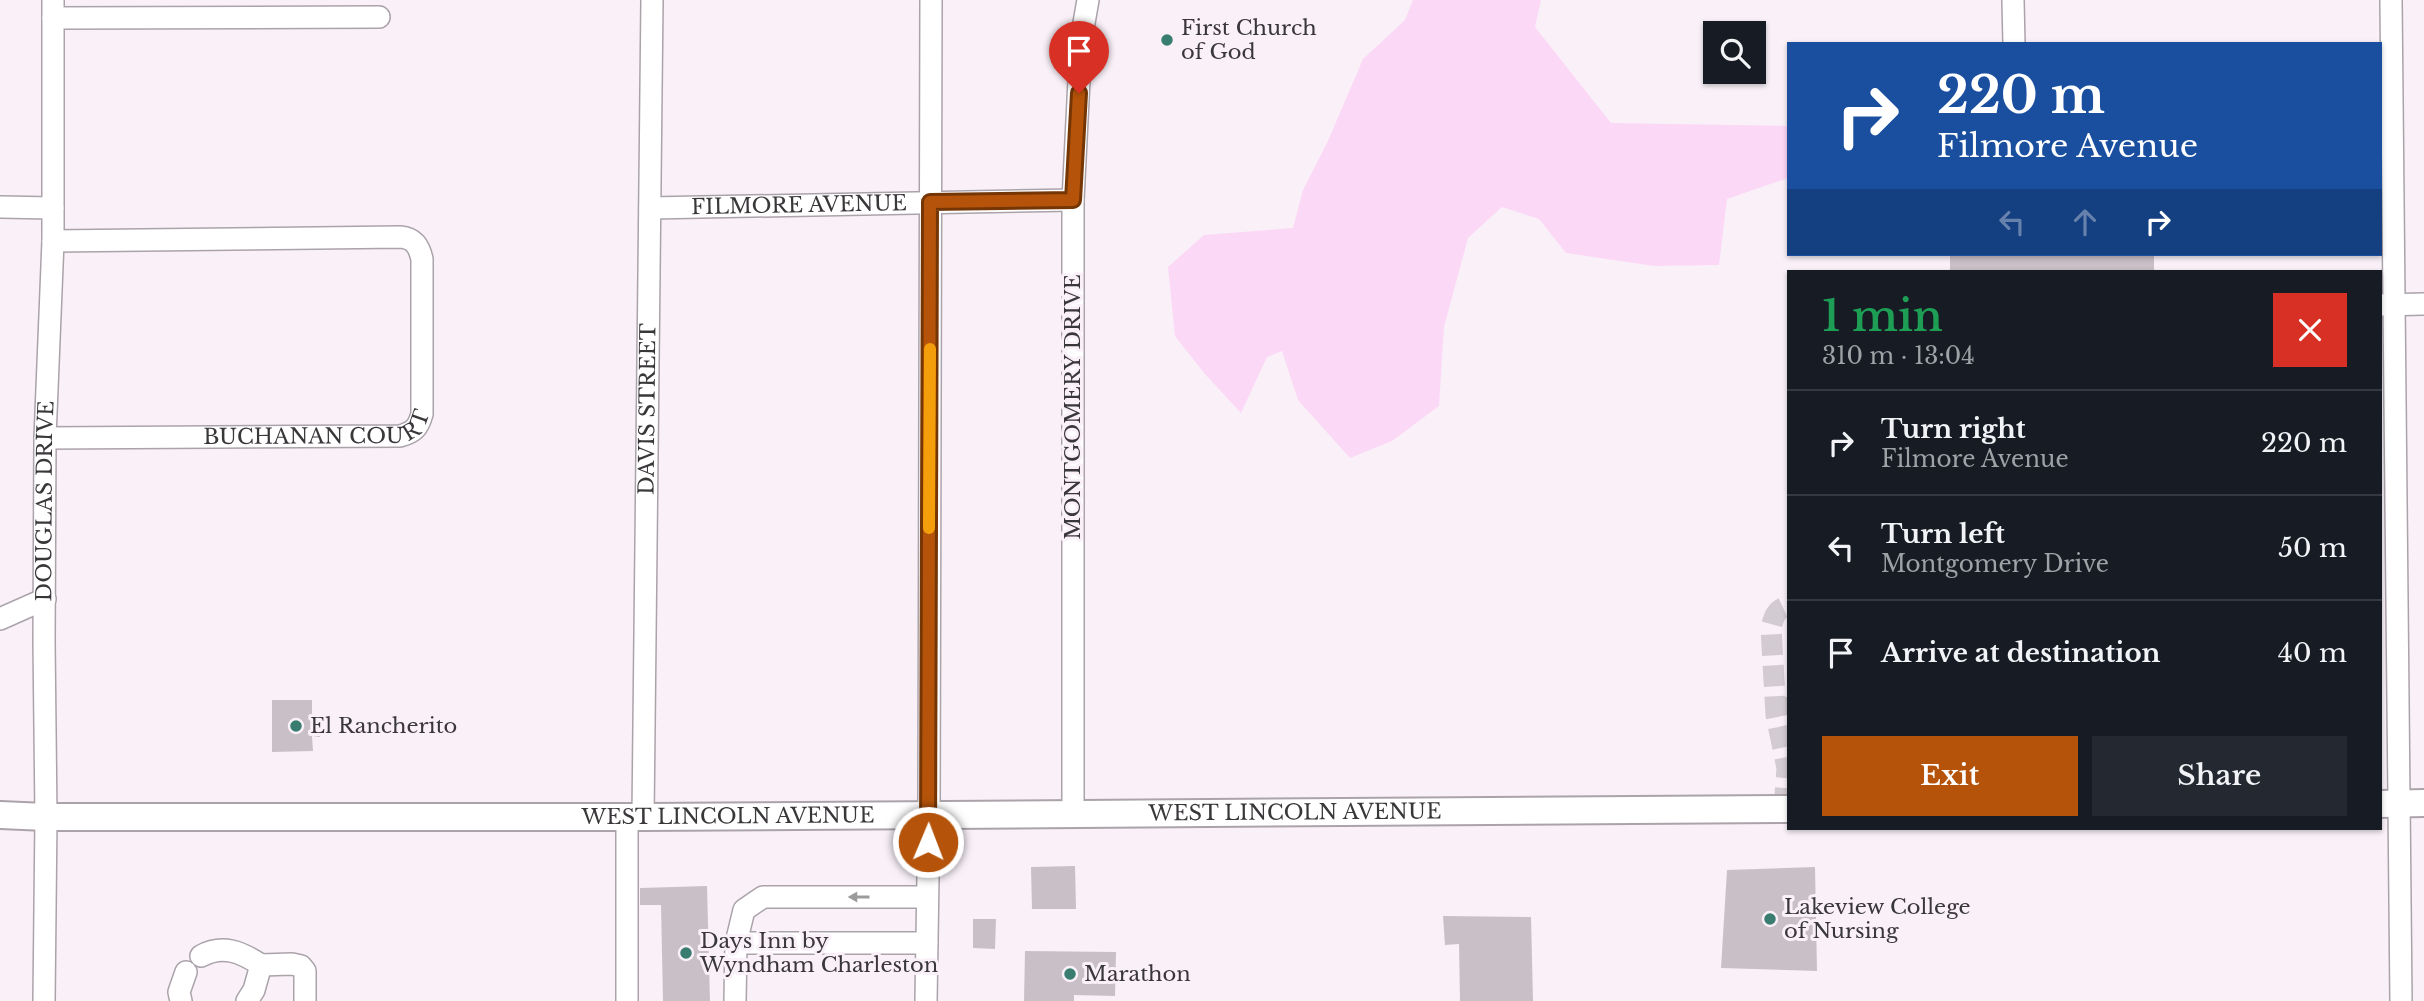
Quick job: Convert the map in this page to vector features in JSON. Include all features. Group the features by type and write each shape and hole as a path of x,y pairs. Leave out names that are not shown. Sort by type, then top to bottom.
{"main road":[{"name":"WEST LINCOLN AVENUE","path":"46,817 635,817 1787,808"},
{"path":"0,815 46,817"},
{"path":"0,822 46,817"}],"street":[{"name":"DAVIS STREET","path":"627,1001 635,817 650,208 652,0"},
{"path":"926,1001 931,0"},
{"name":"MONTGOMERY DRIVE","path":"1073,814 1073,200 1081,40 1088,0"},
{"path":"2013,0 2014,42"},
{"path":"2391,0 2387,440 2401,803 2401,1001"},
{"path":"53,9 379,17"},
{"name":"DOUGLAS DRIVE","path":"44,1001 45,438 53,241 53,9"},
{"name":"FILMORE AVENUE","path":"650,208 1073,200"},
{"path":"0,207 53,208"},
{"name":"BUCHANAN COURT","path":"45,438 400,436 412,433 419,425 422,414 422,259 419,248 412,240 400,237 53,241"},
{"path":"2387,304 2424,304"},
{"path":"0,618 45,599"},
{"path":"735,1001 736,943 744,910 763,897 927,897"},
{"path":"736,943 927,943"},
{"path":"181,1001 180,992 194,964 221,949 233,950 261,965 301,966 305,971 305,1001"},
{"path":"247,1001 254,990 261,965"}],"shaded area":[{"path":"1413,0 1541,0 1535,27 1611,123 1787,126 1787,178 1727,199 1719,265 1654,266 1566,253 1539,219 1502,207 1468,238 1444,327 1439,406 1392,441 1350,458 1298,400 1282,351 1267,357 1241,413 1175,336 1168,267 1204,235 1293,228 1303,190 1327,143 1363,59 1405,20"}],"building":[{"path":"1950,256 2154,256 2154,270 1950,270"},
{"path":"1767,697 1787,697 1787,715 1767,716"},
{"name":"El Rancherito","path":"272,700 312,700 312,715 320,716 320,737 312,736 313,751 272,752"},
{"name":"Marathon","path":"1075,866 1076,909 1032,909 1031,867"},
{"name":"Lakeview College of Nursing","path":"1815,867 1817,971 1721,968 1727,870"},
{"name":"Days Inn by Wyndham Charleston","path":"707,886 710,1001 663,1001 661,905 640,905 640,888"},
{"path":"1443,916 1531,917 1533,1001 1460,1001 1459,944 1445,945"},
{"path":"973,919 996,919 995,949 973,948"},
{"name":"Marathon","path":"1025,951 1116,952 1115,996 1074,995 1074,1001 1024,1001"}],"tunnel":[{"path":"1787,606 1776,614 1771,628 1776,715 1787,768"},
{"path":"1784,809 1787,768"}],"slow traffic":[{"path":"929,528 930,349"}],"place":[{"name":"First Church of God","path":"1167,40"},
{"name":"El Rancherito","path":"296,726"},
{"name":"Lakeview College of Nursing","path":"1770,919"},
{"name":"Days Inn by Wyndham Charleston","path":"686,953"},
{"name":"Marathon","path":"1070,974"}],"route":[{"path":"928,842 930,202 1073,200 1079,93"}]}
